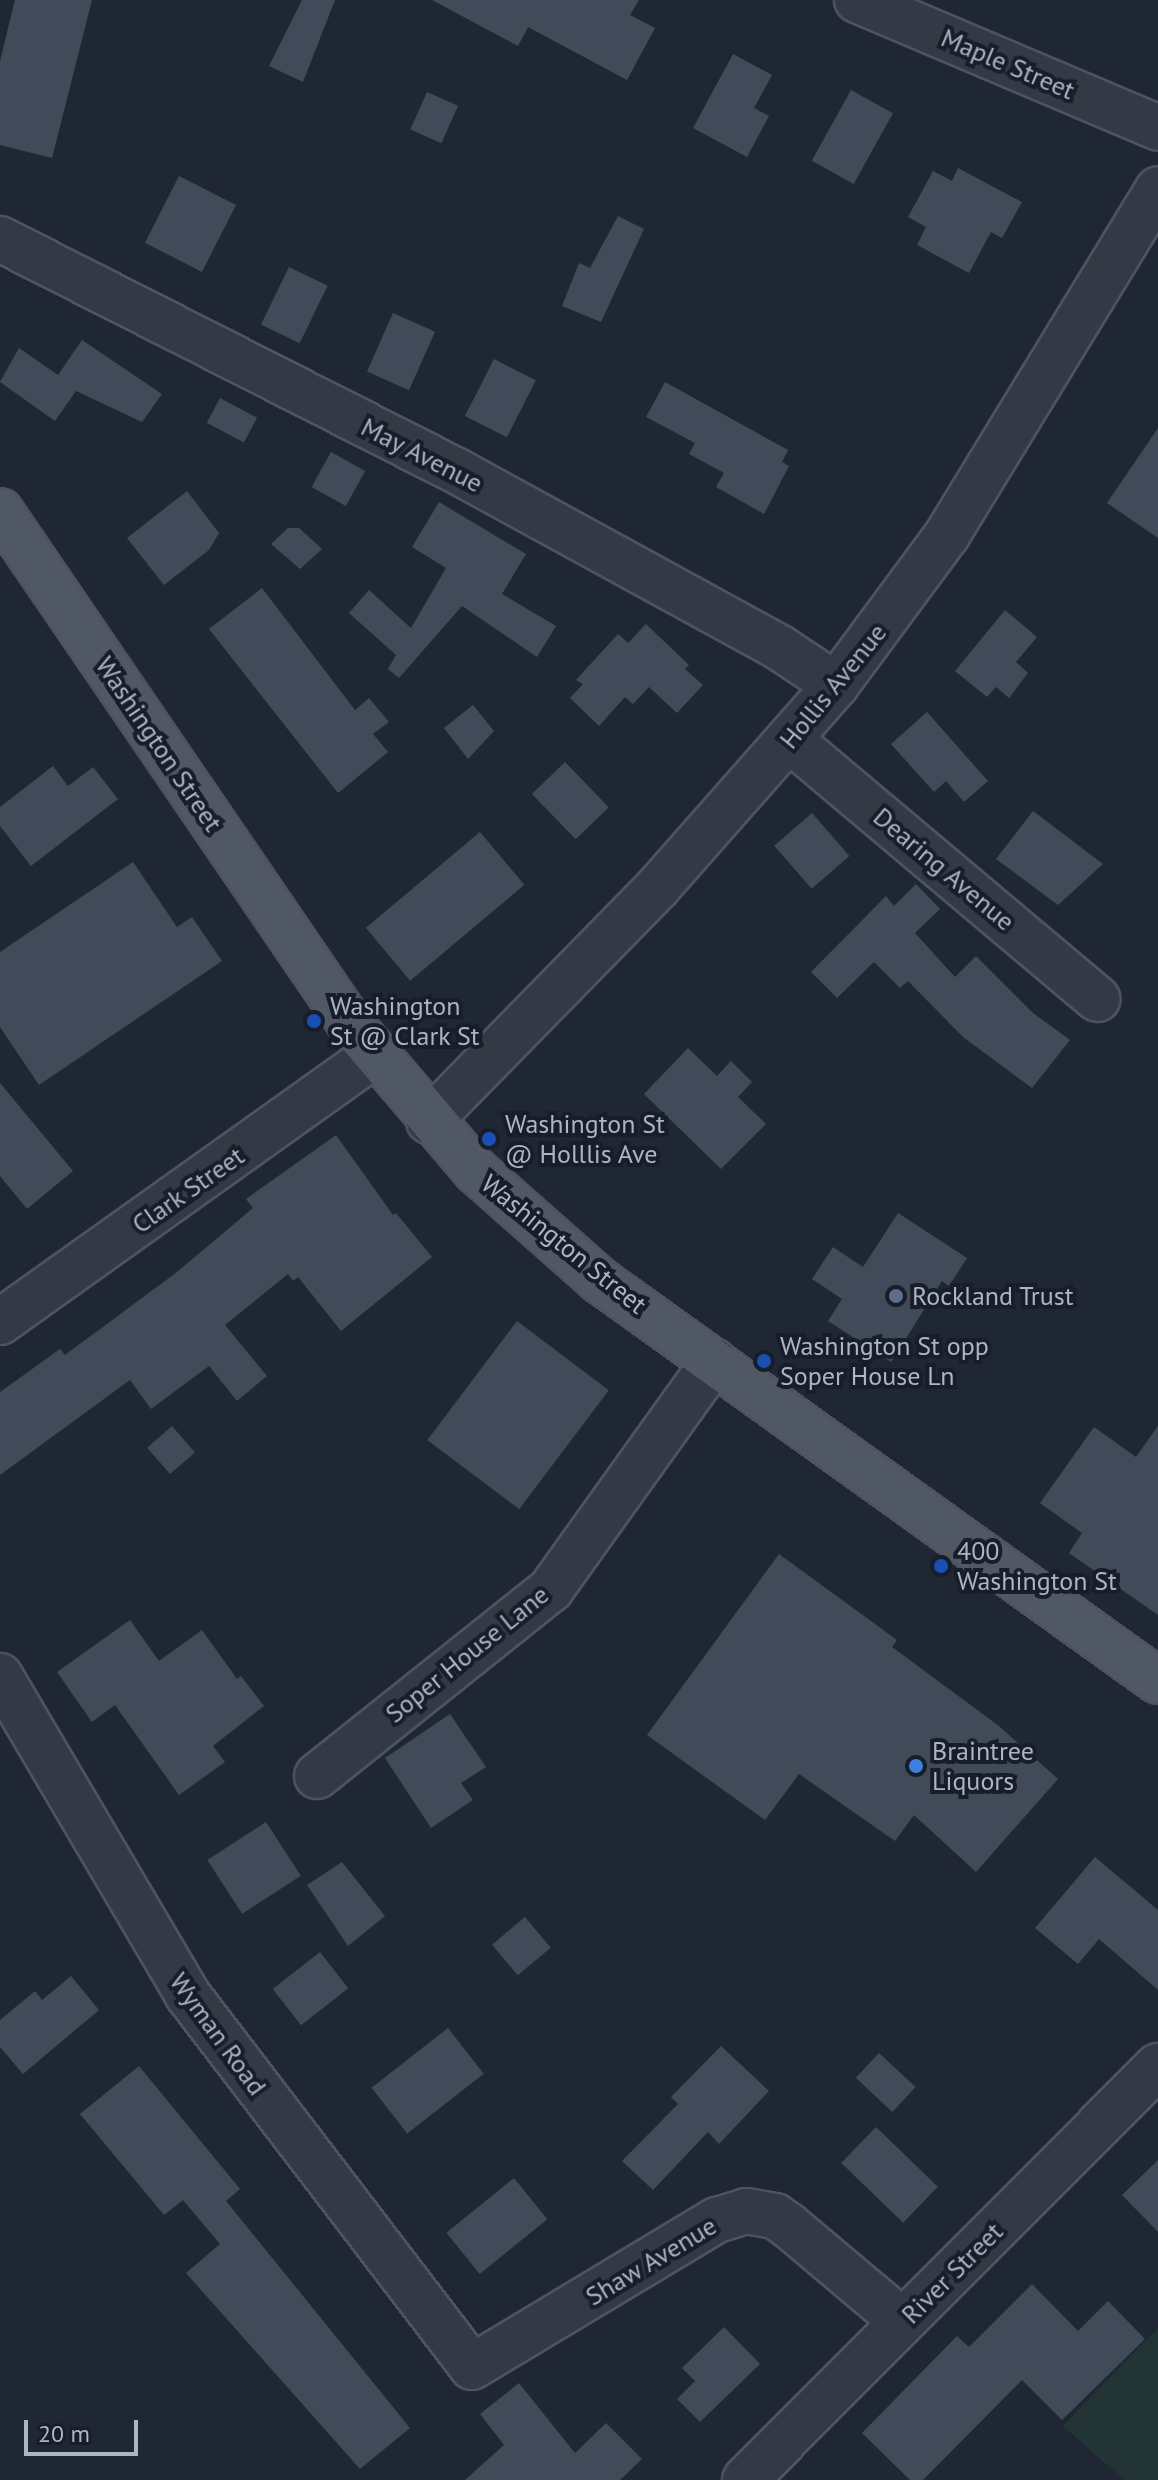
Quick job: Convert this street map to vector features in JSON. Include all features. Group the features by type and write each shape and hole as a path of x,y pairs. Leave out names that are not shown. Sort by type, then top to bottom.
{"main road":[{"name":"Washington Street","path":"0,511 374,1055 429,1121 565,1252 1158,1681"}],"street":[{"name":"Maple Street","path":"857,0 1158,128"},
{"name":"Hollis Avenue","path":"429,1121 658,887 836,685 947,535 1158,189"},
{"name":"May Avenue","path":"0,239 457,471 780,648 836,685"},
{"name":"Dearing Avenue","path":"790,740 1098,999"},
{"name":"Clark Street","path":"0,1322 374,1055"},
{"name":"Soper House Lane","path":"317,1776 551,1589 714,1361"},
{"name":"Wyman Road","path":"0,1676 187,1994 472,2367"},
{"name":"River Street","path":"745,2480 1158,2066"},
{"name":"Shaw Avenue","path":"472,2367 717,2220 746,2211 775,2216 788,2225 903,2322"}],"shaded area":[{"path":"1158,2328 1158,2480 1124,2480 1063,2426"}],"building":[{"path":"15,0 92,0 52,158 0,145 0,61"},
{"path":"302,0 335,0 303,82 269,66"},
{"path":"432,0 639,0 630,15 655,28 627,80 528,27 518,46"},
{"path":"733,54 772,75 754,108 769,116 747,157 693,128"},
{"path":"851,90 893,113 854,184 812,161"},
{"path":"427,92 458,106 441,143 410,129"},
{"path":"958,168 1022,202 1002,238 991,232 969,273 917,245 926,227 908,217 933,171 952,181"},
{"path":"179,176 236,205 202,272 145,243"},
{"path":"618,216 644,229 601,322 562,306 579,263 590,268"},
{"path":"289,267 328,286 300,343 261,325"},
{"path":"393,313 435,332 409,390 367,371"},
{"path":"82,340 162,394 142,422 76,391 55,421 0,382 19,348 58,375"},
{"path":"494,359 536,380 507,437 465,416"},
{"path":"665,382 788,450 782,462 789,466 764,514 716,487 724,473 689,454 695,443 646,417"},
{"path":"220,398 257,418 244,442 207,423"},
{"path":"1158,428 1158,538 1107,503"},
{"path":"331,452 365,471 346,506 312,487"},
{"path":"187,491 219,533 209,550 164,585 127,538"},
{"path":"439,502 526,554 502,594 556,626 537,657 462,606 399,678 388,669 396,655 349,613 369,590 411,628 446,568 412,547"},
{"path":"288,528 299,528 322,549 300,569 271,544"},
{"path":"262,588 355,710 369,698 389,722 373,734 388,752 338,793 209,629"},
{"path":"1005,610 1037,637 1016,662 1028,673 1009,698 996,687 987,697 955,671"},
{"path":"646,624 689,665 685,669 703,685 677,713 649,687 633,704 625,697 599,726 570,698 583,684 576,680 618,634 628,643"},
{"path":"473,705 494,731 468,759 444,728"},
{"path":"927,712 988,781 964,802 946,781 934,792 891,744"},
{"path":"565,762 609,807 576,839 532,794"},
{"path":"53,766 68,786 93,767 118,799 31,866 0,826 0,807"},
{"path":"1033,811 1103,864 1058,905 996,859"},
{"path":"812,813 849,856 812,889 774,846"},
{"path":"480,832 524,885 410,981 366,928"},
{"path":"133,862 177,927 192,917 222,961 39,1085 0,1027 0,952"},
{"path":"916,884 940,909 915,933 955,977 976,956 1033,1013 1070,1040 1032,1088 963,1037 908,981 900,988 874,962 837,998 811,972 886,896 894,906"},
{"path":"688,1048 717,1076 731,1061 752,1082 738,1097 766,1124 721,1169 644,1094"},
{"path":"0,1083 73,1171 27,1209 0,1176"},
{"path":"336,1135 393,1215 396,1213 432,1257 341,1331 298,1277 293,1281 288,1274 225,1325 267,1376 237,1401 209,1366 151,1409 130,1380 0,1475 0,1392 60,1349 65,1355 177,1272 253,1208 246,1199"},
{"path":"898,1213 967,1258 949,1286 942,1281 891,1362 828,1321 842,1299 812,1279 833,1247 863,1267"},
{"path":"517,1321 609,1390 519,1509 427,1440"},
{"path":"172,1426 195,1452 170,1474 147,1448"},
{"path":"1158,1426 1158,1615 1069,1553 1082,1533 1040,1503 1094,1427 1136,1457"},
{"path":"779,1554 897,1640 892,1647 999,1726 1058,1779 976,1872 914,1815 895,1841 799,1774 765,1820 647,1735"},
{"path":"130,1620 159,1661 202,1630 237,1679 241,1676 264,1706 213,1746 225,1762 179,1795 115,1705 92,1722 57,1672"},
{"path":"450,1714 486,1767 461,1783 473,1800 431,1828 385,1758"},
{"path":"266,1822 301,1876 242,1914 207,1860"},
{"path":"1095,1857 1158,1910 1158,1990 1099,1939 1078,1964 1035,1928"},
{"path":"342,1862 385,1916 348,1946 307,1885"},
{"path":"525,1917 551,1948 518,1975 492,1945"},
{"path":"320,1952 348,1988 301,2025 273,1989"},
{"path":"71,1976 99,2010 23,2074 0,2047 0,2020 35,1991 42,2000"},
{"path":"448,2028 484,2074 407,2133 372,2088"},
{"path":"721,2046 769,2091 719,2144 708,2132 653,2190 622,2161 678,2104 671,2097"},
{"path":"879,2053 916,2087 892,2112 856,2078"},
{"path":"139,2066 240,2189 226,2201 410,2428 360,2469 186,2273 220,2244 183,2200 164,2215 80,2114"},
{"path":"876,2127 938,2187 903,2223 841,2163"},
{"path":"1158,2160 1158,2232 1122,2195"},
{"path":"514,2178 547,2219 480,2274 446,2233"},
{"path":"1032,2284 1078,2331 1108,2301 1145,2339 1062,2420 1022,2380 923,2480 910,2480 862,2433 957,2336 969,2347"},
{"path":"724,2327 760,2364 700,2422 677,2399 695,2381 682,2368"},
{"path":"519,2383 575,2453 606,2423 642,2459 620,2480 465,2480 504,2445 480,2414"}],"place":[{"name":"Washington St @ Clark St","path":"314,1021"},
{"name":"Washington St @ Holllis Ave","path":"489,1139"},
{"name":"Rockland Trust","path":"896,1296"},
{"name":"Washington St opp Soper House Ln","path":"764,1361"},
{"name":"400 Washington St","path":"941,1566"},
{"name":"Braintree Liquors","path":"916,1766"}]}
